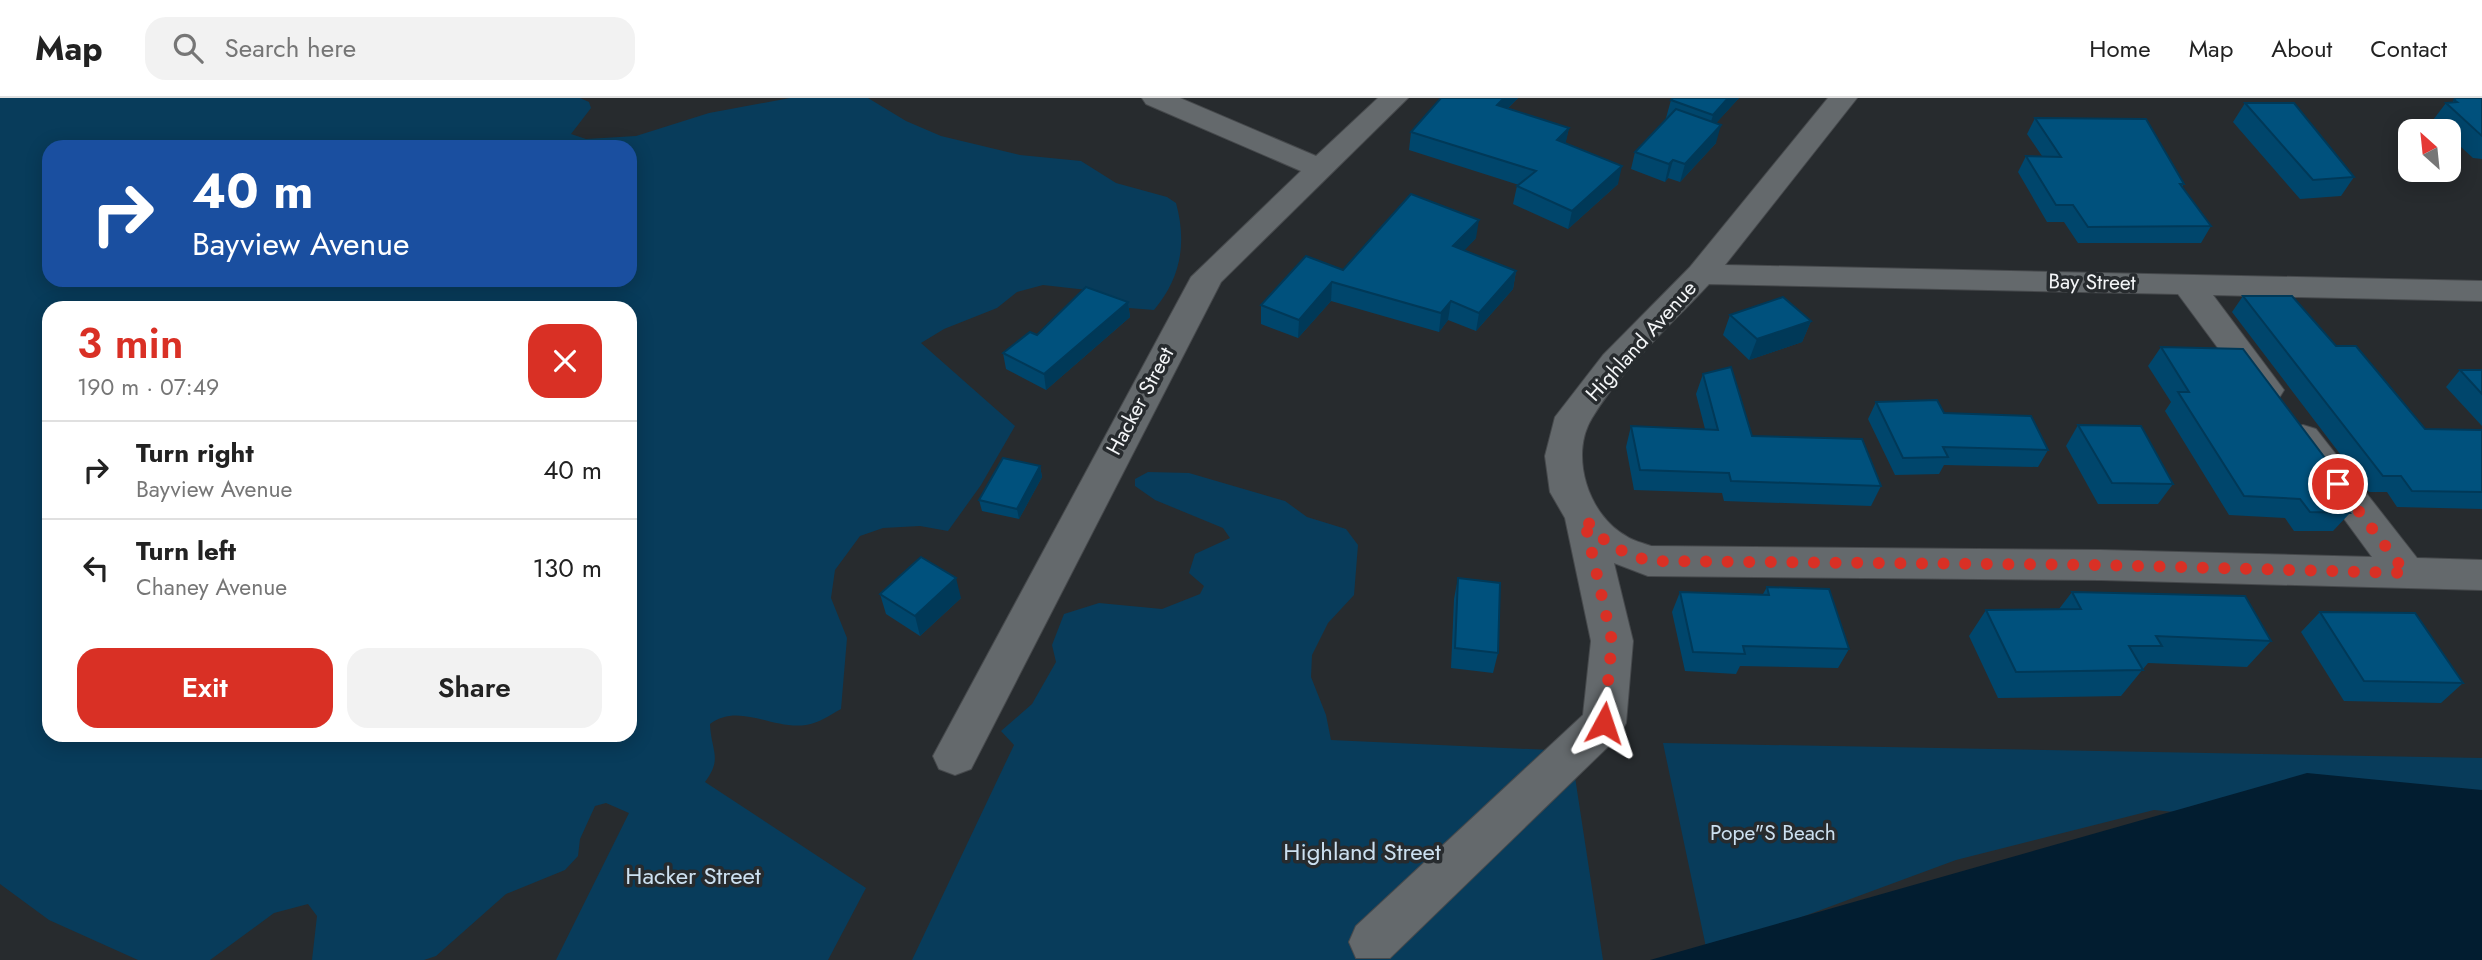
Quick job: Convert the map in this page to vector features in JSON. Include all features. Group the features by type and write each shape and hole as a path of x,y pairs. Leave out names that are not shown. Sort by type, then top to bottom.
{"street":[{"path":"1156,98 1319,168"},
{"name":"Hacker Street","path":"955,756 1207,277 1394,98"},
{"name":"Highland Avenue","path":"1373,942 1604,723 1612,641 1584,518 1569,492 1563,456 1573,416 1615,363 1702,274 1843,98"},
{"name":"Bay Street","path":"1702,274 2482,290"},
{"path":"2187,285 2406,573"},
{"path":"1584,518 1610,546 1648,561 2101,565 2482,575"}],"green space":[{"path":"0,98 580,98 589,102 591,108 571,134 586,139 636,136 709,113 790,98 868,98 906,121 941,136 1020,155 1081,161 1116,183 1167,197 1176,203 1181,232 1179,260 1170,285 1154,310 1129,308 1096,291 1043,285 1017,292 997,308 944,329 921,343 1015,426 981,485 948,531 920,526 883,528 860,536 835,570 831,598 847,638 841,709 820,721 806,725 781,724 744,716 721,718 710,724 715,760 705,782 866,888 828,960 556,960 629,813 606,803 595,806 580,839 578,856 565,870 506,894 436,956 424,960 312,960 317,916 308,904 274,913 210,960 138,960 49,920 0,884"},
{"name":"Highland Street","path":"1148,472 1189,473 1285,501 1307,517 1346,529 1358,545 1354,595 1328,623 1312,655 1311,677 1326,715 1331,740 1571,751 1603,960 912,960 1014,745 1001,731 1032,704 1056,662 1052,645 1064,614 1099,603 1162,609 1200,594 1204,586 1189,573 1195,554 1230,538 1223,528 1155,500 1135,486 1135,479"},
{"name":"Pope\"S Beach","path":"1663,743 2482,758 2482,875 2185,813 2154,810 1956,860 1707,952"}],"shaded area":[{"path":"2307,773 2482,790 2482,960 1650,960"}],"building":[{"path":"1441,98 1504,98 1497,105 1569,128 1557,140 1622,166 1572,211 1517,186 1536,171 1411,132"},
{"path":"1728,98 1713,115 1671,100"},
{"path":"2482,98 2482,136 2446,103 2457,102 2454,100"},
{"path":"2245,103 2294,103 2354,177 2313,180"},
{"path":"1676,109 1721,125 1685,164 1673,160 1669,164 1635,152"},
{"path":"2035,118 2146,119 2184,184 2180,184 2211,226 2088,227 2073,205 2056,205 2026,156 2061,157"},
{"path":"1411,194 1479,220 1453,246 1516,271 1479,313 1451,301 1441,313 1332,282 1299,320 1261,305 1306,256 1343,270"},
{"path":"1086,287 1128,302 1044,374 1003,353 1030,332 1037,335"},
{"path":"2243,296 2292,296 2336,346 2356,346 2425,429 2482,430 2482,492 2412,491 2401,476 2383,476"},
{"path":"1783,297 1811,321 1757,339 1730,315"},
{"path":"2161,347 2243,349 2337,474 2321,474 2350,513 2310,512 2300,499 2244,496 2178,392 2189,392"},
{"path":"1731,367 1752,436 1862,439 1881,486 1731,481 1729,473 1640,470 1631,426 1718,430 1703,374"},
{"path":"2460,370 2482,370 2482,394"},
{"path":"1937,400 1944,413 2031,416 2048,450 1943,447 1948,457 1903,458 1876,402"},
{"path":"2078,425 2141,426 2173,484 2112,483"},
{"path":"1003,458 1040,466 1017,509 979,500"},
{"path":"921,557 956,578 915,616 880,594"},
{"path":"1458,578 1500,583 1498,653 1455,648"},
{"path":"1767,587 1829,589 1849,649 1743,646 1745,654 1693,652 1680,592 1769,595"},
{"path":"2072,592 2245,596 2271,641 2156,636 2162,646 2129,646 2143,670 2016,672 1986,610 2081,609"},
{"path":"2320,612 2415,613 2463,683 2364,681"}],"route":[{"path":"1604,723 1612,641 1584,518 1610,546 1648,561 2101,565 2406,573 2338,484"}]}
